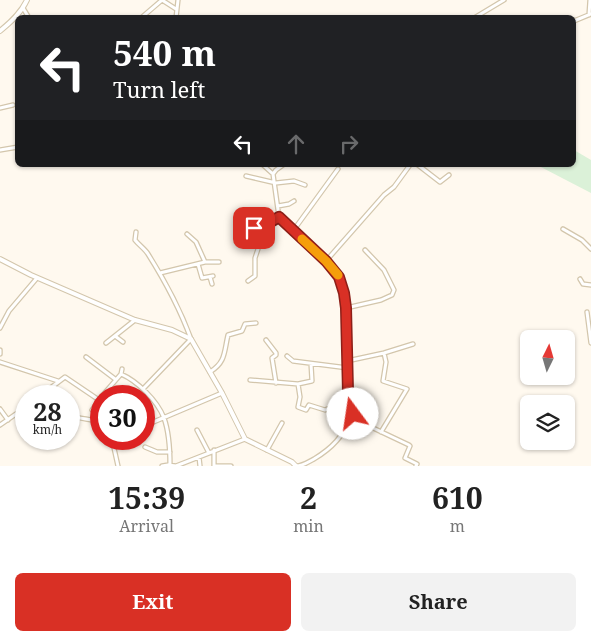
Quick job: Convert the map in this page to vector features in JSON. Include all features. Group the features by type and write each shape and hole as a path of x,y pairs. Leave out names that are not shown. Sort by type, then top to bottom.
{"street":[{"path":"18,15 24,8 27,0"},
{"path":"144,15 162,0 176,9"},
{"path":"176,15 178,0"},
{"path":"479,15 504,0"},
{"path":"576,20 590,15 590,0"},
{"path":"24,8 28,15"},
{"path":"0,31 15,18"},
{"path":"0,108 13,104"},
{"path":"0,150 15,148"},
{"path":"136,232 135,240 148,253 160,273 184,320 191,339 222,393 245,439 292,462 296,466 302,466 340,440 354,411 348,392 346,308 339,277 326,261 279,217 276,183 273,174 265,167"},
{"path":"273,174 280,167"},
{"path":"326,261 384,195 394,187 409,167"},
{"path":"421,167 440,182 449,175"},
{"path":"293,231 338,169"},
{"path":"246,176 276,183 290,180 305,185"},
{"path":"278,206 290,204 294,201"},
{"path":"248,281 255,276 255,258 258,249 257,230 254,228 249,211"},
{"path":"257,230 279,217"},
{"path":"563,229 582,240 591,250"},
{"path":"187,234 196,242 205,262"},
{"path":"346,308 381,300 392,295 394,290 384,270 365,250"},
{"path":"0,259 37,278 135,320 172,330 191,339"},
{"path":"160,273 205,262 219,262"},
{"path":"198,264 202,278 212,276 212,284"},
{"path":"0,328 9,311 37,278"},
{"path":"580,279 583,284 591,286"},
{"path":"587,312 591,343"},
{"path":"106,343 135,320"},
{"path":"210,372 218,367 223,360 228,334 242,331 245,324 256,322"},
{"path":"115,336 122,342"},
{"path":"147,385 191,339"},
{"path":"266,340 276,353 272,358 276,382"},
{"path":"347,361 413,344"},
{"path":"381,432 407,389 383,381 386,362 384,353"},
{"path":"287,356 293,361 348,368"},
{"path":"86,358 115,379"},
{"path":"0,362 58,381"},
{"path":"250,380 298,384 312,382 311,364"},
{"path":"111,385 122,369"},
{"path":"120,374 131,378 139,385"},
{"path":"54,385 65,377 90,392"},
{"path":"298,384 300,397 298,407 306,410 309,405 325,410 350,399"},
{"path":"155,422 222,393"},
{"path":"155,406 164,418 170,452 170,465"},
{"path":"0,409 8,420"},
{"path":"0,425 15,415"},
{"path":"352,418 409,444 410,446 405,458 417,464 416,466"},
{"path":"267,450 282,423"},
{"path":"197,430 210,452"},
{"path":"162,466 176,466 245,439"},
{"path":"114,450 118,466"},
{"path":"152,450 156,452 170,452"},
{"path":"214,450 214,466 231,466"},
{"path":"199,457 200,466"}],"green space":[{"path":"576,151 591,160 591,193 541,167 576,167"}],"slow traffic":[{"path":"302,239 338,275"}],"route":[{"path":"254,228 257,230 279,217 333,268 339,277 346,308 347,384 350,399 353,403 353,414"}]}
